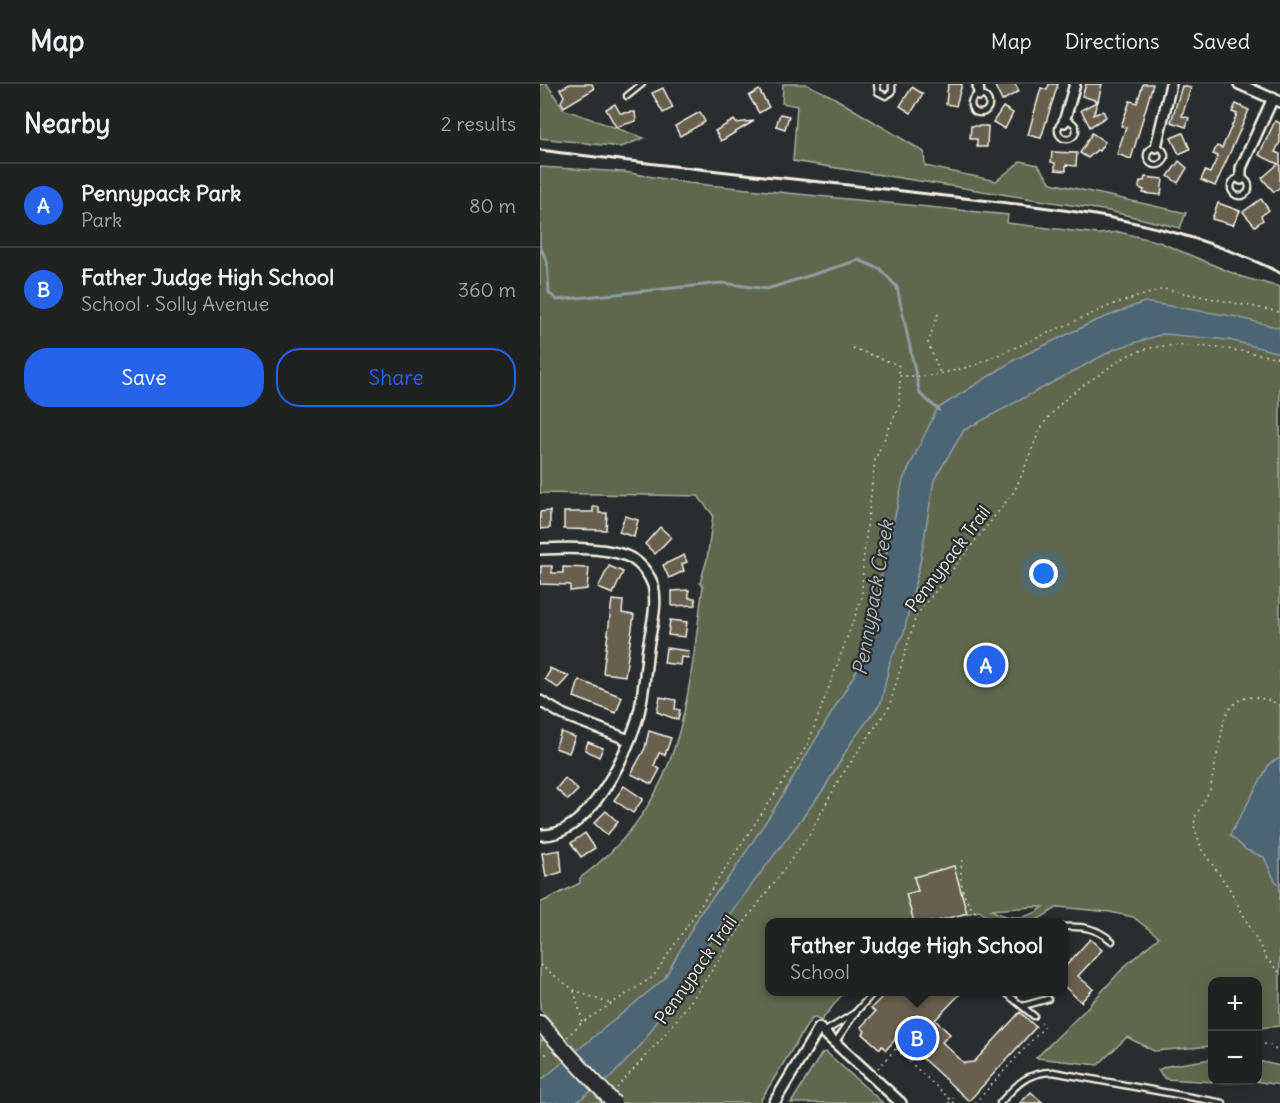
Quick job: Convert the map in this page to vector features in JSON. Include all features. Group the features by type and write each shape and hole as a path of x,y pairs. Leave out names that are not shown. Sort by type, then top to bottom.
{"street":[{"path":"978,84 979,95"},
{"path":"1064,122 1075,84"},
{"path":"1156,147 1171,84"},
{"path":"1239,84 1276,100 1241,168 1241,178"},
{"path":"540,549 616,552 634,560 652,583 655,603 637,718 608,784 588,809 565,831 540,835"},
{"path":"540,701 564,715 629,740"},
{"path":"545,1028 612,1099"},
{"path":"774,1103 821,1030 901,1103"}],"lane":[{"path":"627,96 642,84"},
{"path":"877,84 878,92 883,96 892,92 892,84"},
{"path":"1068,927 1082,926 1099,930 1112,940"},
{"path":"835,1043 855,1013 870,996"},
{"path":"1010,996 1034,1016"},
{"path":"1023,1006 1048,999"},
{"path":"821,1030 855,1013"},
{"path":"1000,1103 1027,1076 1040,1072 1064,1074 1223,1103"}],"path":[{"path":"900,376 940,374 973,366 1114,304 1164,289 1280,312"},
{"path":"938,314 928,343 940,374"},
{"name":"Pennypack Trail","path":"612,1099 668,1030 808,837 840,778 889,707 916,616 1013,493 1024,474 1044,424 1062,403 1076,388 1122,360 1147,349 1199,347 1280,358"},
{"path":"564,1040 580,1024 653,977 808,744 862,597 863,562 875,460 899,406 898,365 853,348"},
{"path":"1280,705 1257,696 1239,698 1230,708 1225,716 1210,790 1195,817 1194,826 1202,850 1229,888 1267,958 1280,974"},
{"path":"963,860 962,887 972,911 982,918"},
{"path":"971,918 976,914"},
{"path":"540,965 574,990 611,1004"},
{"path":"574,990 582,1019 580,1024"},
{"path":"975,1103 1045,1026 1034,1016"},
{"path":"1262,1044 1270,1045 1280,1053"},
{"path":"878,1068 899,1045"},
{"path":"540,1057 556,1048"},
{"path":"896,1049 954,1103"},
{"path":"949,1103 957,1094"}],"green space":[{"path":"540,84 547,84 563,109 644,138 621,147 540,138"},
{"path":"783,84 806,84 833,97 924,152 925,166 996,181 1021,161 1038,165 1051,183 1186,213 1180,228 1109,211 793,161 797,106 782,103"},
{"path":"540,167 624,172 688,183 1008,215 1007,223 1098,234 1119,232 1159,242 1242,277 1280,287 1280,1026 1262,1028 1262,977 1208,977 1208,1046 1154,1051 1127,1037 1098,1065 1036,1058 1084,1011 1126,965 1159,937 1133,917 1110,912 1058,907 1040,918 989,918 979,911 948,918 765,918 765,996 841,996 821,1021 811,1019 759,1103 540,1103 540,1039 542,1041 556,1027 540,1009 540,903 580,883 580,878 614,848 641,817 660,783 674,747 692,670 703,586 700,583 707,559 713,515 698,496 540,493","holes":["1044,907 1031,914 1011,917 991,910"]},
{"path":"826,1052 883,1103 791,1103 822,1053"},
{"path":"1208,1060 1208,1082 1165,1079 1158,1070 1167,1066"},
{"path":"1262,1062 1280,1066 1280,1085 1262,1082"}],"water":[{"path":"1144,302 1232,316 1280,328 1280,353 1229,340 1163,334 1115,349 964,430 934,480 920,563 904,632 890,661 881,703 852,741 824,789 726,919 642,1044 612,1076 575,1103 540,1103 540,1081 664,979 701,912 733,872 776,806 862,662 903,480 937,409 1016,359 1093,322"},
{"path":"1280,758 1280,885 1275,881 1264,857 1246,850 1230,835 1270,763"}],"building":[{"path":"570,84 592,84 594,89 564,107 561,102 564,96 560,89"},
{"path":"948,84 962,84 956,106 946,104"},
{"path":"994,84 1015,84 1019,91 1002,101"},
{"path":"1049,84 1058,84 1041,138 1028,135 1041,88 1047,90"},
{"path":"1086,84 1102,84 1098,101 1082,96"},
{"path":"1143,84 1153,84 1131,159 1117,154 1126,127 1121,126 1130,101 1137,103"},
{"path":"1182,86 1191,88 1182,116 1189,118 1186,127 1171,122"},
{"path":"912,87 923,94 911,113 900,106"},
{"path":"663,88 673,108 663,113 652,93"},
{"path":"759,90 769,107 759,113 749,96"},
{"path":"1098,101 1093,115 1103,111 1106,117 1090,127 1081,110"},
{"path":"615,104 620,113 635,112 636,121 616,127 606,109"},
{"path":"1236,104 1249,110 1215,186 1201,180 1205,171 1210,173 1218,156 1213,154 1217,146 1222,148 1237,114 1232,112"},
{"path":"1003,107 1013,113 1005,129 993,122"},
{"path":"700,112 705,122 680,136 675,126"},
{"path":"780,114 789,116 785,129 776,126"},
{"path":"734,120 736,123 754,121 721,141 715,131"},
{"path":"1275,121 1280,123 1280,142 1275,152 1280,154 1280,187 1274,192 1262,178 1278,164 1259,155"},
{"path":"971,126 988,126 987,147 977,147 977,139 970,139"},
{"path":"1092,133 1105,142 1099,151 1097,150 1088,158 1080,153"},
{"path":"1183,133 1190,149 1179,154 1171,138"},
{"path":"1052,152 1077,153 1076,166 1066,165 1066,171 1055,170 1055,163 1051,162"},
{"path":"1179,161 1187,168 1178,183 1168,176"},
{"path":"1145,177 1163,179 1161,195 1143,193 1144,190 1139,188 1140,181 1144,181"},
{"path":"1261,199 1269,210 1261,216 1263,220 1255,226 1243,212"},
{"path":"1218,203 1240,211 1233,225 1212,219"},
{"path":"593,507 599,507 599,513 607,513 606,530 564,529 564,512 593,512"},
{"path":"550,511 550,528 540,529 540,512"},
{"path":"625,516 638,520 634,537 619,532"},
{"path":"660,527 671,537 655,554 645,544"},
{"path":"684,555 687,562 682,564 684,571 669,578 663,565"},
{"path":"541,566 552,566 552,573 563,573 563,567 589,568 587,589 570,591 570,585 540,584"},
{"path":"609,566 623,572 613,594 598,588"},
{"path":"689,590 689,598 695,598 696,605 672,606 672,591"},
{"path":"612,600 623,601 622,613 634,615 625,676 603,673"},
{"path":"670,620 687,622 685,637 668,635"},
{"path":"666,648 689,651 688,658 681,657 680,665 664,663"},
{"path":"549,668 569,676 558,688 545,679 550,671"},
{"path":"579,680 622,697 616,713 574,697"},
{"path":"660,697 676,700 675,709 680,710 678,720 657,712"},
{"path":"649,731 671,738 665,755 659,753 654,766 660,769 652,784 631,774 645,748"},
{"path":"561,732 575,737 569,753 555,748"},
{"path":"588,742 603,748 599,757 585,750"},
{"path":"565,778 578,790 568,800 556,789"},
{"path":"624,786 643,799 633,813 614,800"},
{"path":"606,811 618,822 607,835 594,823"},
{"path":"585,833 595,848 581,857 571,843"},
{"path":"560,850 562,872 546,877 542,853"},
{"path":"954,866 967,913 949,918 913,918 906,894 918,891 914,877"},
{"path":"1090,939 1102,950 1078,976 1093,989 1081,1002 1068,990 1068,964"},
{"path":"883,996 958,996 935,1020 950,1034 942,1042 964,1063 974,1062 1020,1012 1036,1027 969,1101 898,1036 886,1050 882,1046 880,1049 863,1034 865,1031 861,1027 875,1012 871,1008"},
{"path":"1031,1092 1043,1103 1020,1103"}],"waterway":[{"path":"540,246 547,262 549,293 557,300 722,283 767,289 859,260 880,269 897,287 920,394 939,410"}],"railway":[{"path":"540,150 1019,204 1108,217 1195,239 1238,254 1280,273"}],"place":[{"name":"Pennypack Park","path":"986,665"},
{"name":"Father Judge High School","path":"917,1038"}],"water label":[{"name":"Pennypack Creek","path":"873,598"}]}
